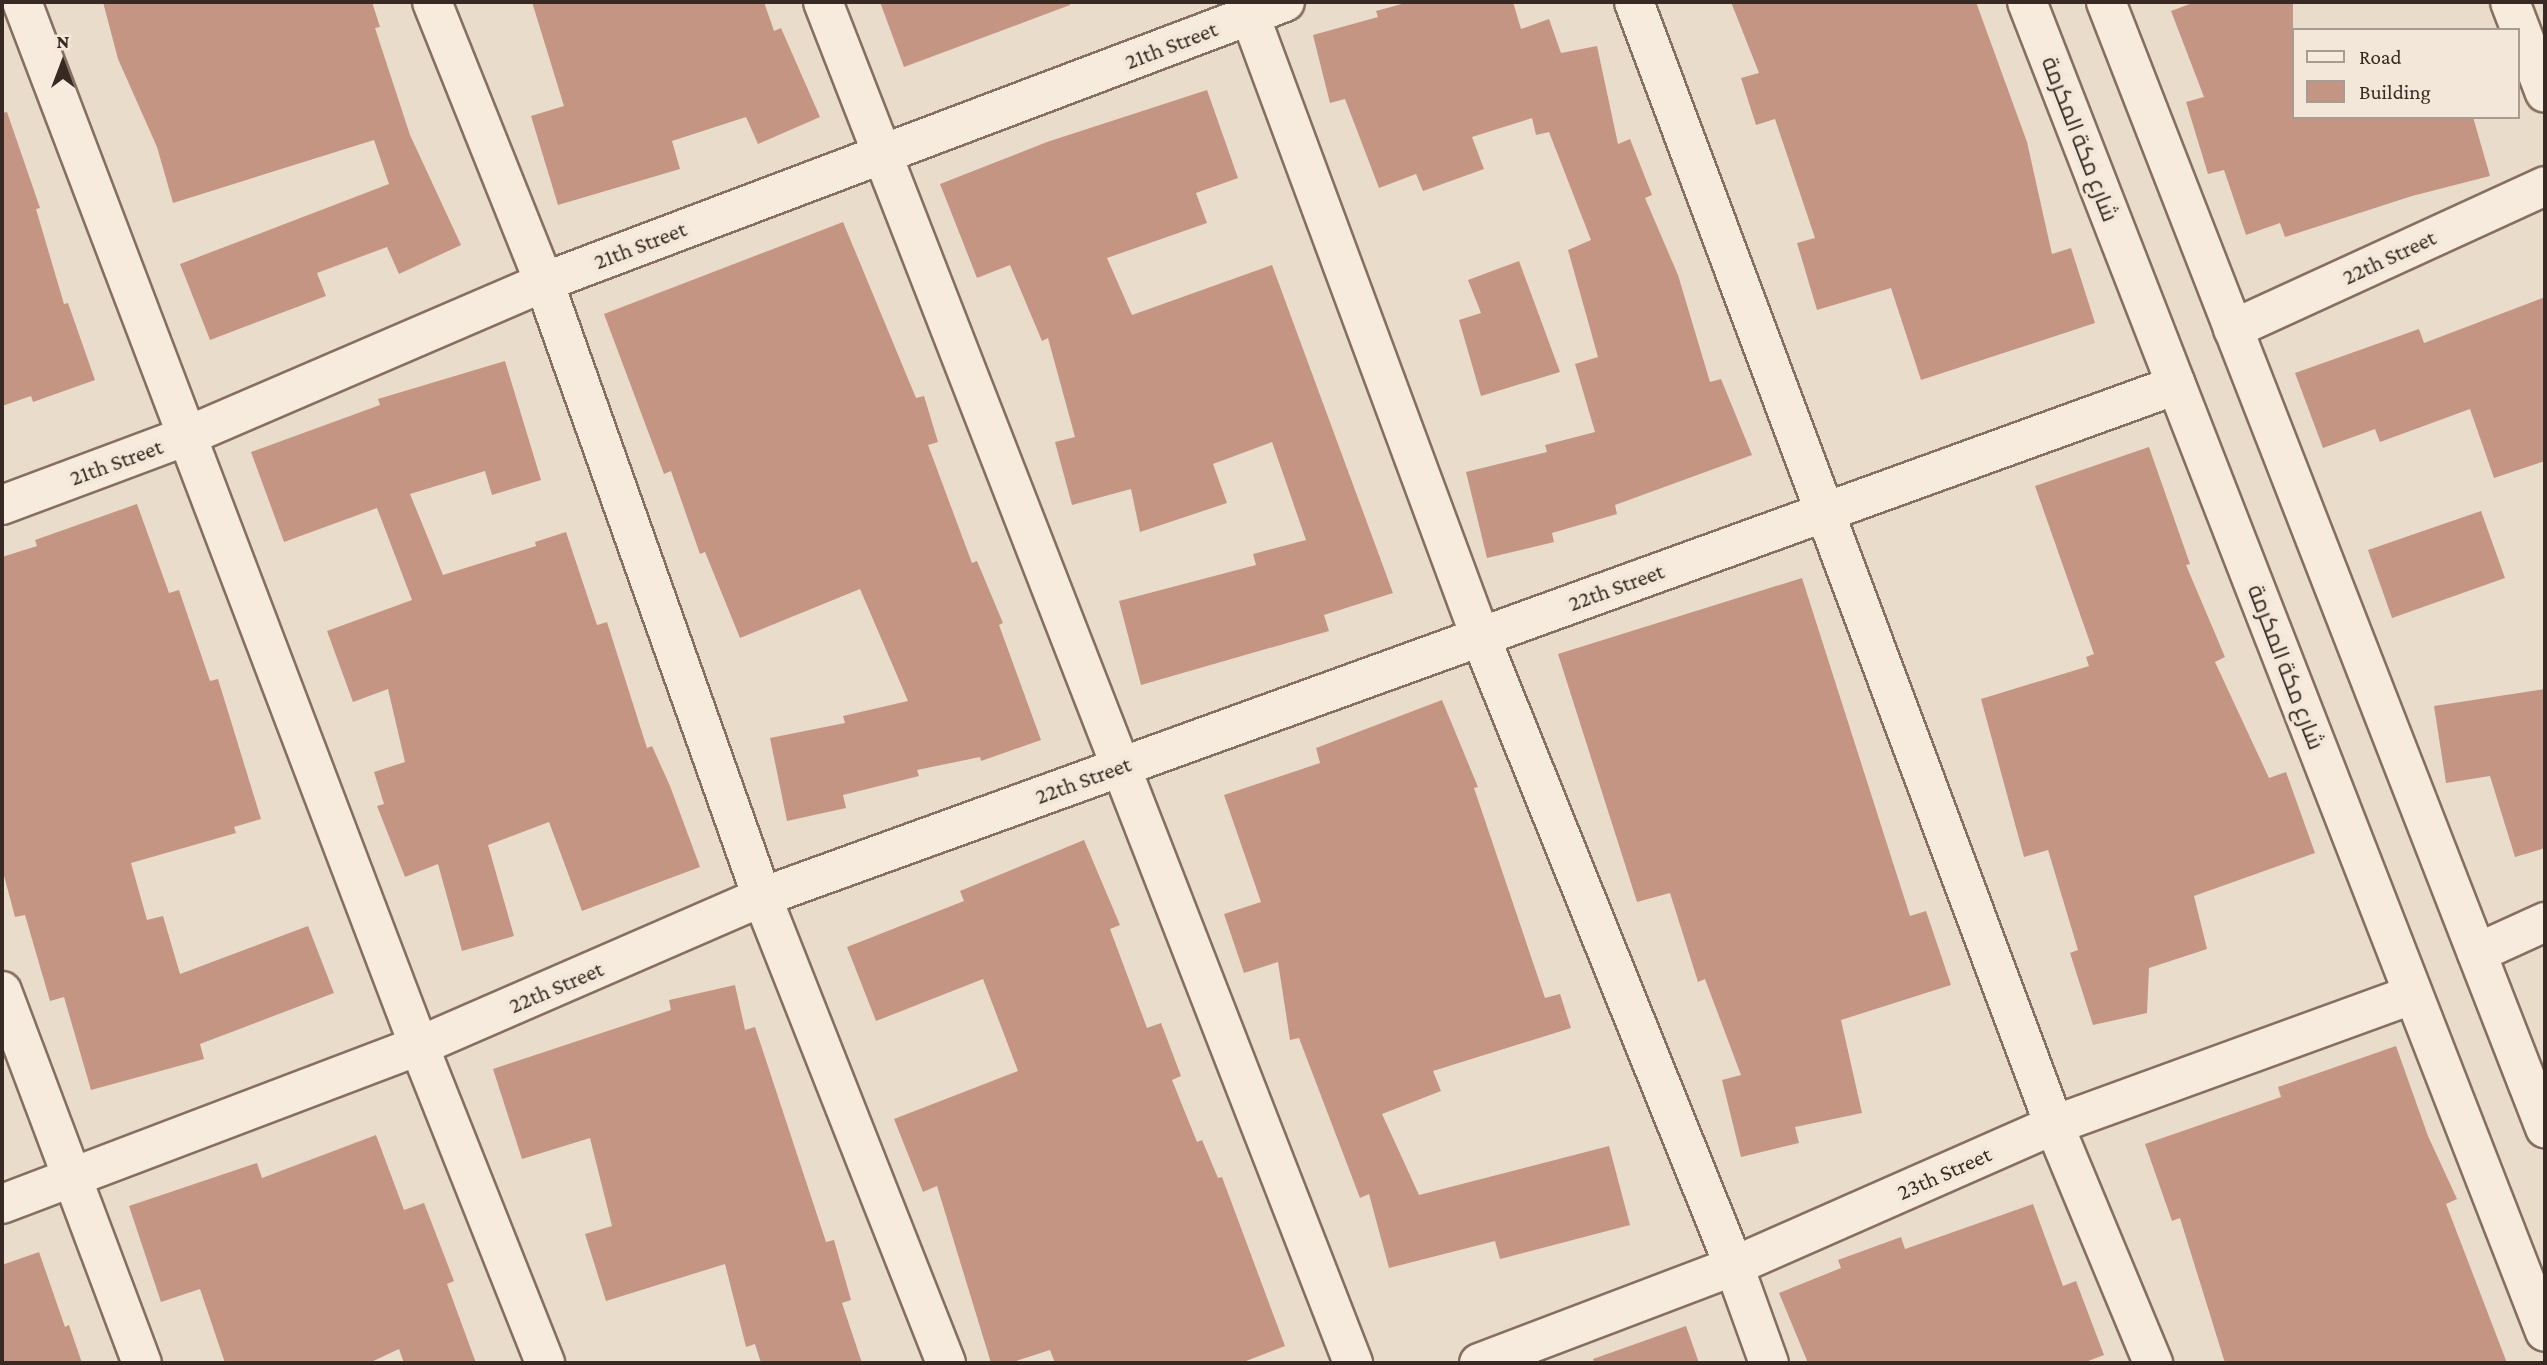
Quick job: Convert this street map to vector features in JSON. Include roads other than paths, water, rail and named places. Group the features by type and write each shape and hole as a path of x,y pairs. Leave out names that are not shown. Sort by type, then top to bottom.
{"street":[{"path":"22,2 419,1046 545,1363"},
{"path":"432,2 544,282 762,897 946,1363"},
{"path":"823,2 1118,768 1353,1363"},
{"path":"1634,2 1822,513 2054,1125 2153,1363"},
{"name":"شارع مكة المكرمة","path":"2026,2 2545,1332"},
{"path":"2106,2 2545,1128"},
{"path":"2510,2 2545,93"},
{"path":"1260,6 1480,636 1734,1266 1769,1363"},
{"name":"21th Street","path":"2,505 187,436 544,282 882,154 1260,6"},
{"name":"22th Street","path":"2233,329 2545,186"},
{"name":"22th Street","path":"2,1204 74,1174 419,1046 762,897 2176,385"},
{"path":"2477,953 2545,922"},
{"path":"2,991 74,1174 142,1363"},
{"name":"23th Street","path":"1479,1363 1734,1266 2054,1125 2413,994"}]}
